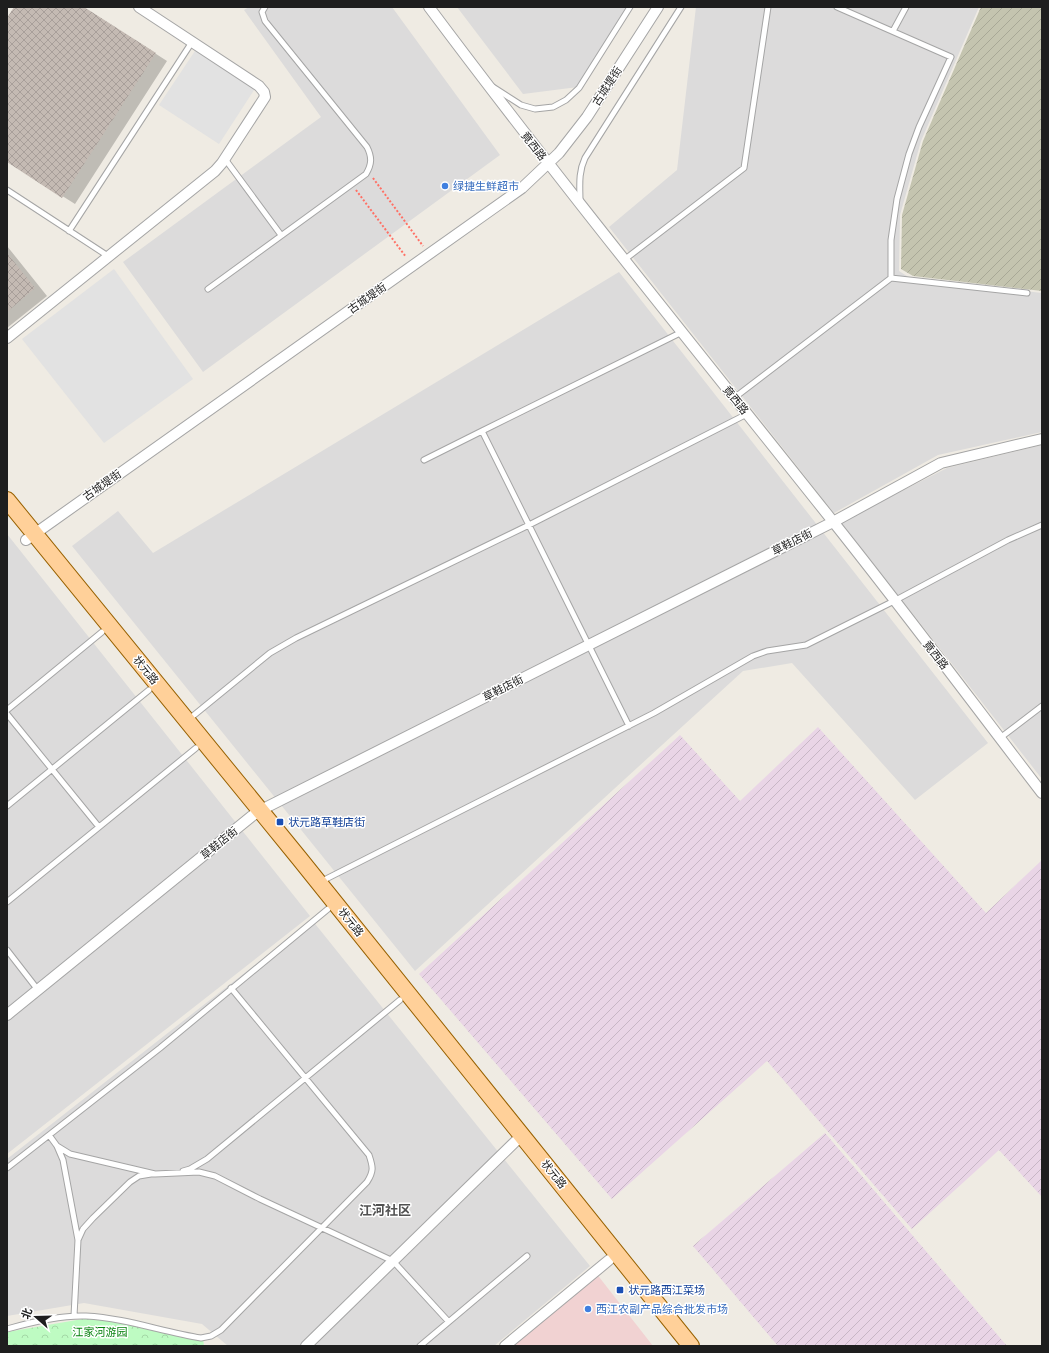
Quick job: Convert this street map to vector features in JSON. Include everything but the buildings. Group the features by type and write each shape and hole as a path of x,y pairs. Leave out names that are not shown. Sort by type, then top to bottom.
{"main road":[{"name":"状元路","path":"7,500 30,536 102,632 196,748 320,883 518,1139 609,1260 678,1346"},
{"name":"状元路","path":"7,516 30,536 188,721 328,909 400,1000 691,1346"}],"street":[{"path":"7,338 215,171 225,159 265,97 264,92 259,86 139,7"},
{"name":"竟西路","path":"428,7 548,164 833,522 1042,793"},
{"name":"古城堤街","path":"30,536 522,188 559,153 587,117 658,7"},
{"name":"草鞋店街","path":"7,1015 256,813 833,522 941,463 1042,439"},
{"path":"306,1346 518,1139"},
{"path":"504,1346 609,1260"}],"lane":[{"path":"208,289 352,184 368,171 371,166 371,155 367,146 265,21 262,12 265,7"},
{"path":"483,80 520,105 535,109 552,107 566,100 579,88 630,7"},
{"path":"581,205 579,178 581,167 585,158 681,7"},
{"path":"624,260 744,168 768,7"},
{"path":"837,7 951,57 919,127 909,154 897,199 891,240 891,278"},
{"path":"893,31 906,7"},
{"path":"70,231 192,42"},
{"path":"225,159 282,235"},
{"path":"7,190 108,256"},
{"path":"734,398 891,278 1027,293"},
{"path":"424,460 682,332"},
{"path":"188,721 270,653 296,638 529,525 748,414"},
{"path":"482,431 629,726"},
{"path":"320,883 654,713 753,656 767,651 806,645 894,601 1008,540 1042,525"},
{"path":"7,710 102,632"},
{"path":"7,806 149,690"},
{"path":"1000,738 1042,706"},
{"path":"7,714 99,827"},
{"path":"7,902 196,748"},
{"path":"7,1168 160,1048 328,909"},
{"path":"7,950 38,990"},
{"path":"7,1329 59,1318 86,1316 115,1320 201,1338 211,1336 221,1330 367,1182 372,1174 373,1166 369,1155 231,988"},
{"path":"176,1174 190,1169 207,1159 400,1000"},
{"path":"49,1135 57,1146 63,1160 78,1240 74,1316"},
{"path":"57,1146 70,1154 155,1174"},
{"path":"78,1240 83,1229 93,1218 130,1182 139,1176 199,1172 215,1176 393,1261 448,1322"},
{"path":"420,1346 527,1256"}],"path":[{"path":"368,171 429,254"},
{"path":"352,184 412,266"}],"shaded area":[{"path":"249,7 392,7 500,155 203,372 123,262 321,117 244,10"},
{"path":"457,7 628,7 578,87 523,94"},
{"path":"696,7 979,7 921,141 900,215 899,271 910,278 1042,293 1042,432 938,455 834,513 609,227 677,170"},
{"path":"981,7 1042,7 1042,291 913,276 901,269 902,215 923,141"},
{"path":"197,48 256,87 219,144 159,105"},
{"path":"114,269 193,379 104,443 22,339"},
{"path":"619,272 988,743 915,800 792,663 743,671 415,971 72,546 118,511 153,553"},
{"path":"1042,445 1042,779 841,522 947,468"},
{"path":"7,534 310,916 7,1154"},
{"path":"818,727 986,913 1042,860 1042,1197 999,1150 912,1229 767,1061 612,1199 419,974 680,735 740,801"},
{"path":"312,920 590,1266 494,1346 228,1346 202,1324 84,1303 7,1316 7,1159"},
{"path":"825,1133 1007,1346 778,1346 693,1246"},
{"name":"西江农副产品综合批发市场","path":"596,1273 653,1346 507,1346"}],"green space":[{"name":"江家河游园","path":"100,1316 203,1339 204,1346 7,1346 7,1332"}],"place":[{"name":"绿捷生鲜超市","path":"445,186"},
{"name":"状元路草鞋店街","path":"280,822"},
{"name":"状元路西江菜场","path":"620,1290"},
{"name":"西江农副产品综合批发市场","path":"588,1309"}],"district":[{"name":"江河社区","path":"385,1210"}]}
